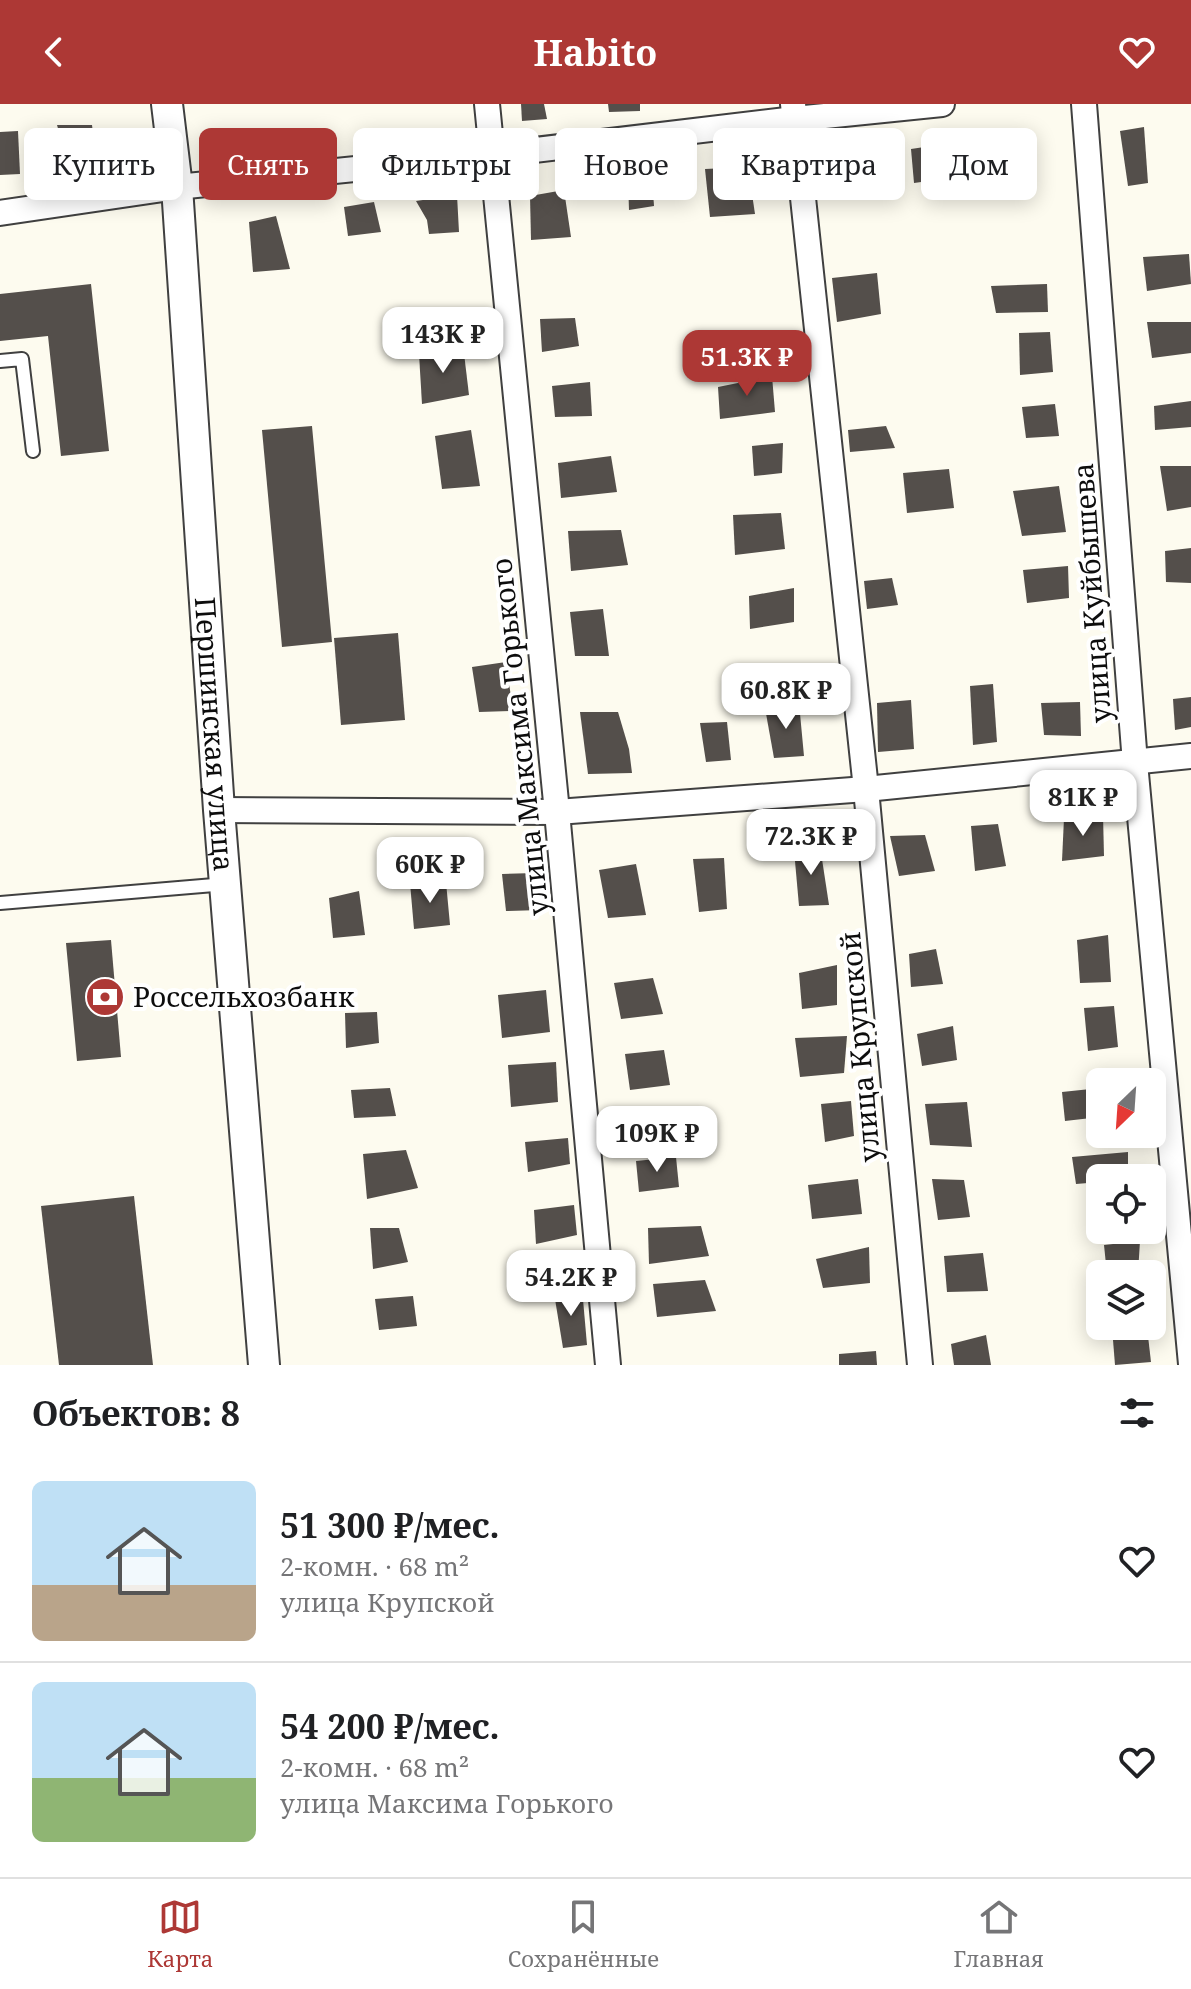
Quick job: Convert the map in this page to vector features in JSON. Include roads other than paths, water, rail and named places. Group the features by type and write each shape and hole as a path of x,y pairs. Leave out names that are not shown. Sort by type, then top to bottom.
{"street":[{"name":"Першинская улица","path":"167,104 170,128"},
{"name":"улица Максима Горького","path":"487,104 490,128"},
{"path":"539,148 794,111 942,104"},
{"name":"улица Куйбышева","path":"1084,104 1135,763 1191,1364"},
{"name":"улица Крупской","path":"794,111 866,789 920,1365"},
{"path":"183,186 353,169"},
{"path":"0,213 88,200"},
{"name":"Першинская улица","path":"178,200 219,810 264,1365"},
{"name":"улица Максима Горького","path":"497,200 608,1365"},
{"path":"219,810 557,812 866,789 1191,756"}],"lane":[{"path":"0,361 22,359 33,451"},
{"path":"0,903 226,884"}],"place":[{"name":"Россельхозбанк","path":"105,997"}]}
